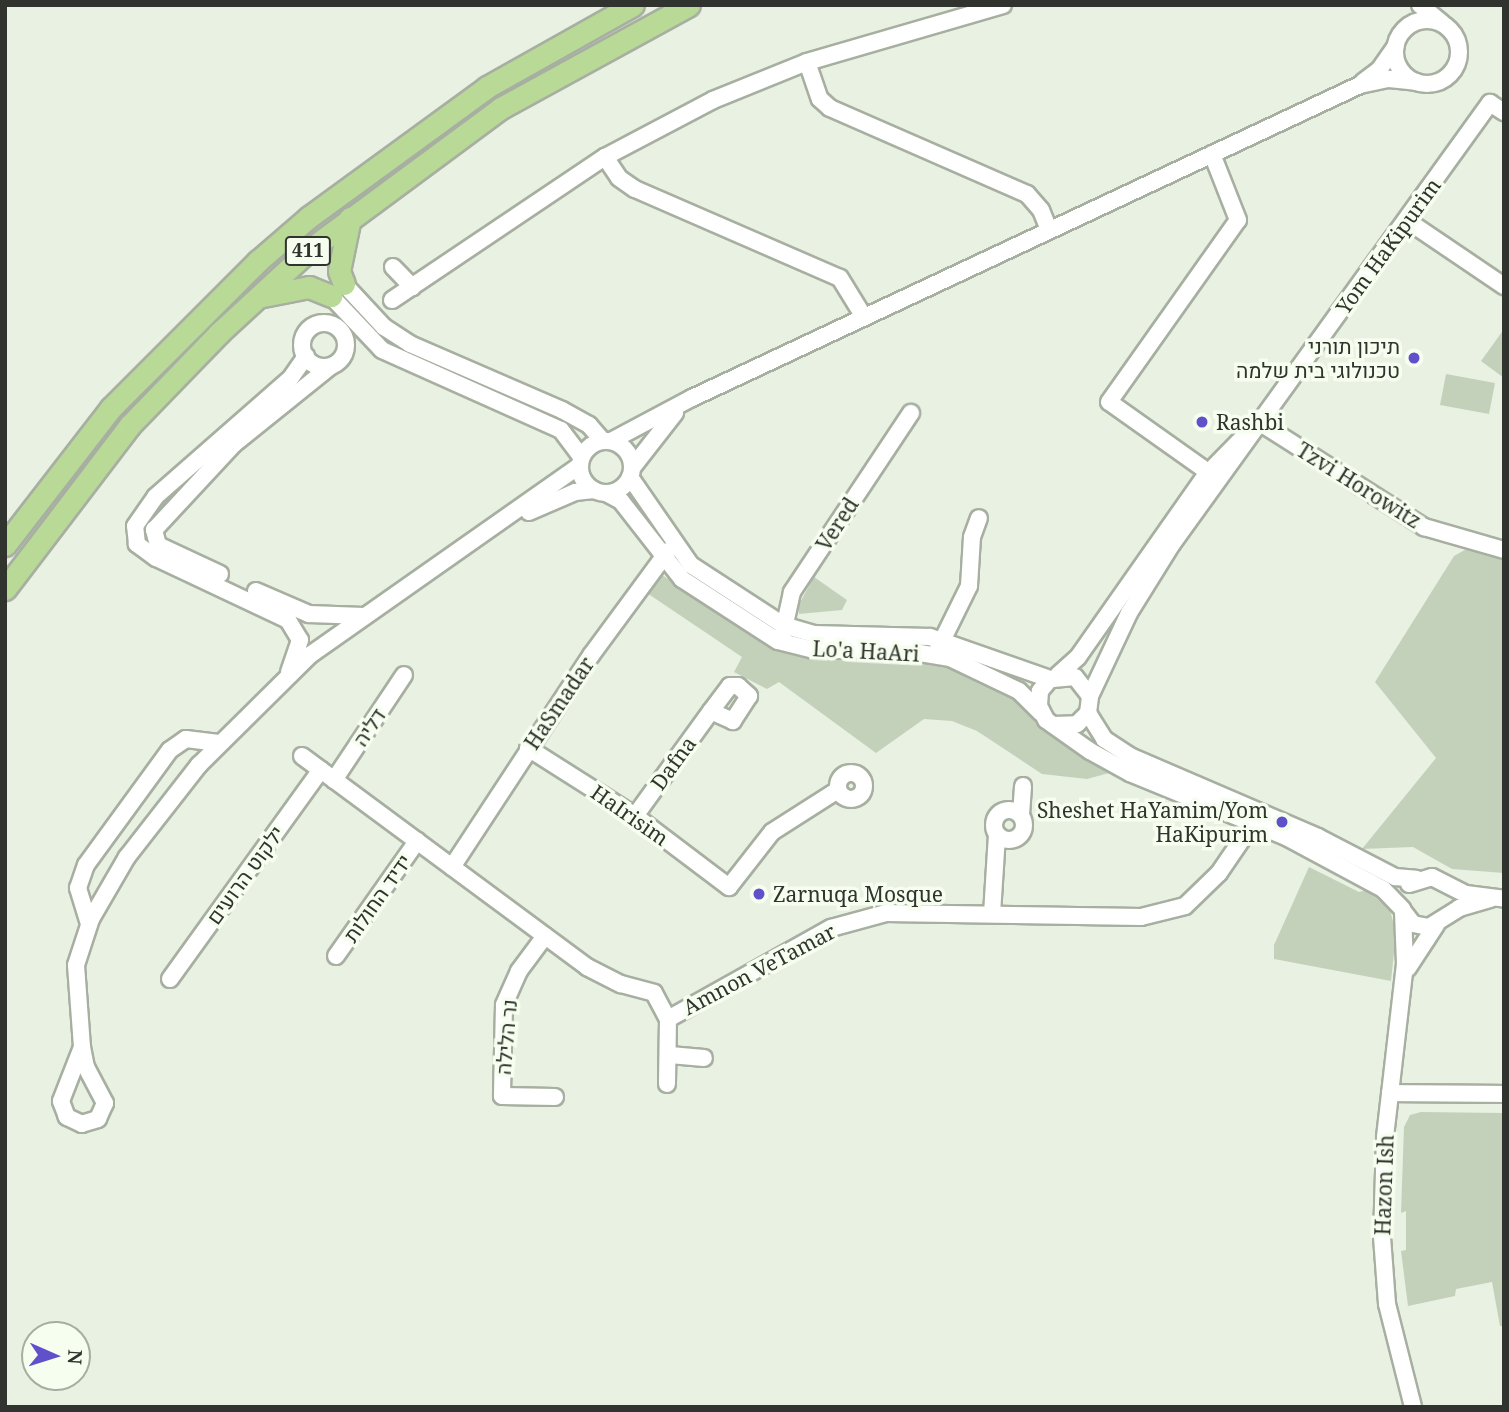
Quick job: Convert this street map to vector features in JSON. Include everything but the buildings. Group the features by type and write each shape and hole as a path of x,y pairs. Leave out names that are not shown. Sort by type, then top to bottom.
{"main road":[{"name":"411","path":"5,545 111,408 278,244 487,87 633,5"},
{"name":"411","path":"5,589 130,425 258,297 350,218 501,108 689,5"},
{"path":"258,297 296,286 338,290 340,263 350,218"}],"street":[{"path":"392,300 605,158 713,100 807,62 1003,5"},
{"path":"82,1047 76,965 99,900 147,829 219,743 288,674 364,615 513,515 580,461 591,445 607,441 692,398 1360,85 1379,70 1396,46 1406,29 1410,5"},
{"path":"1360,85 1389,79 1440,81 1457,64 1458,44 1443,25 1420,5"},
{"path":"1406,29 1424,21 1443,25"},
{"path":"1396,46 1398,65 1416,82"},
{"path":"807,62 820,99 830,108 1027,194 1041,210 1049,230"},
{"name":"Yom HaKipurim","path":"1090,696 1104,661 1153,573 1259,422 1408,221 1497,107"},
{"path":"1208,472 1109,402 1238,220 1212,154"},
{"path":"605,158 619,178 635,189 840,278 864,317"},
{"path":"1408,221 1504,286"},
{"path":"393,267 412,287"},
{"path":"338,290 410,344 562,410 589,425 607,441 625,449 631,472"},
{"path":"338,290 382,350 561,429 580,461 584,481 600,492"},
{"path":"331,366 319,366 306,356 303,344 309,329 320,324 335,326 346,347 341,359 234,444 154,530 158,545 309,614 364,615"},
{"path":"288,674 300,640 288,620 156,558 137,544 135,526 155,497 290,379 306,356"},
{"path":"513,515 620,489 656,433 692,398"},
{"name":"Vered","path":"782,643 783,625 792,592 911,412"},
{"name":"Yom HaKipurim","path":"1054,677 1078,657 1208,472 1259,422"},
{"name":"Tzvi Horowitz","path":"1259,422 1424,527 1504,550"},
{"name":"Lo'a HaAri","path":"631,472 674,543 711,582 783,625 814,634 902,634 938,647 1054,677"},
{"name":"Lo'a HaAri","path":"600,492 621,501 663,556 709,600 782,643 813,650 938,647 1019,691 1041,713"},
{"path":"938,647 969,586 972,537 979,518"},
{"name":"HaSmadar","path":"452,867 528,748 674,543"},
{"name":"דליה","path":"328,775 404,675"},
{"path":"1498,899 1461,892 1427,877 1395,877 1257,818 1121,769 1054,725 1041,713 1040,691 1054,677 1082,681 1090,696 1088,713 1097,732 1114,747 1257,818 1380,887 1417,925 1441,921 1464,906 1498,899"},
{"name":"Dafna","path":"635,816 711,710"},
{"path":"1054,725 1077,724 1088,713"},
{"path":"89,923 78,888 86,865 170,750 186,739 219,743"},
{"name":"HaIrisim","path":"528,748 635,816 729,887 772,832 838,790"},
{"name":"Amnon VeTamar","path":"302,756 603,976 654,993 668,1019 831,928 886,913 1141,917 1185,906 1219,873 1257,818"},
{"name":"ילקוט הרועים","path":"170,979 328,775"},
{"path":"992,914 998,835 994,824 1000,813 1013,810 1021,815 1023,786"},
{"name":"ידיד החולות","path":"336,956 417,841"},
{"path":"1403,910 1405,889 1416,879"},
{"path":"1441,921 1451,899 1442,882"},
{"name":"Hazon Ish","path":"1403,910 1403,987 1390,1093 1382,1193 1383,1274 1414,1407"},
{"name":"Hazon Ish","path":"1403,987 1415,953 1441,921"},
{"name":"נר הלילה","path":"545,936 519,971 504,1005 502,1096 555,1097"},
{"path":"667,1084 670,1055 668,1019"},
{"path":"670,1055 704,1058"},
{"path":"1390,1093 1504,1094"}],"green space":[{"path":"1504,329 1504,378 1481,361"},
{"path":"1446,374 1495,383 1489,414 1440,405"},
{"path":"1470,547 1504,554 1504,873 1452,869 1413,847 1362,849 1436,758 1375,682 1454,556"},
{"path":"660,574 777,645 940,661 1014,693 1109,773 1087,779 1042,774 977,731 952,721 924,719 876,753 779,682 767,689 734,672 742,657 644,591"},
{"path":"814,577 847,600 842,610 799,614 798,606"},
{"path":"1309,867 1359,892 1367,890 1390,910 1396,933 1391,981 1274,959 1274,945"},
{"path":"1421,1112 1504,1113 1504,1326 1500,1326 1492,1282 1456,1289 1455,1296 1408,1306 1401,1251 1406,1250 1406,1211 1401,1213 1404,1127 1410,1115"}],"place":[{"name":"תיכון תורני טכנולוגי בית שלמה","path":"1414,358"},
{"name":"Rashbi","path":"1202,422"},
{"name":"Sheshet HaYamim/Yom HaKipurim","path":"1282,822"},
{"name":"Zarnuqa Mosque","path":"759,894"}]}
